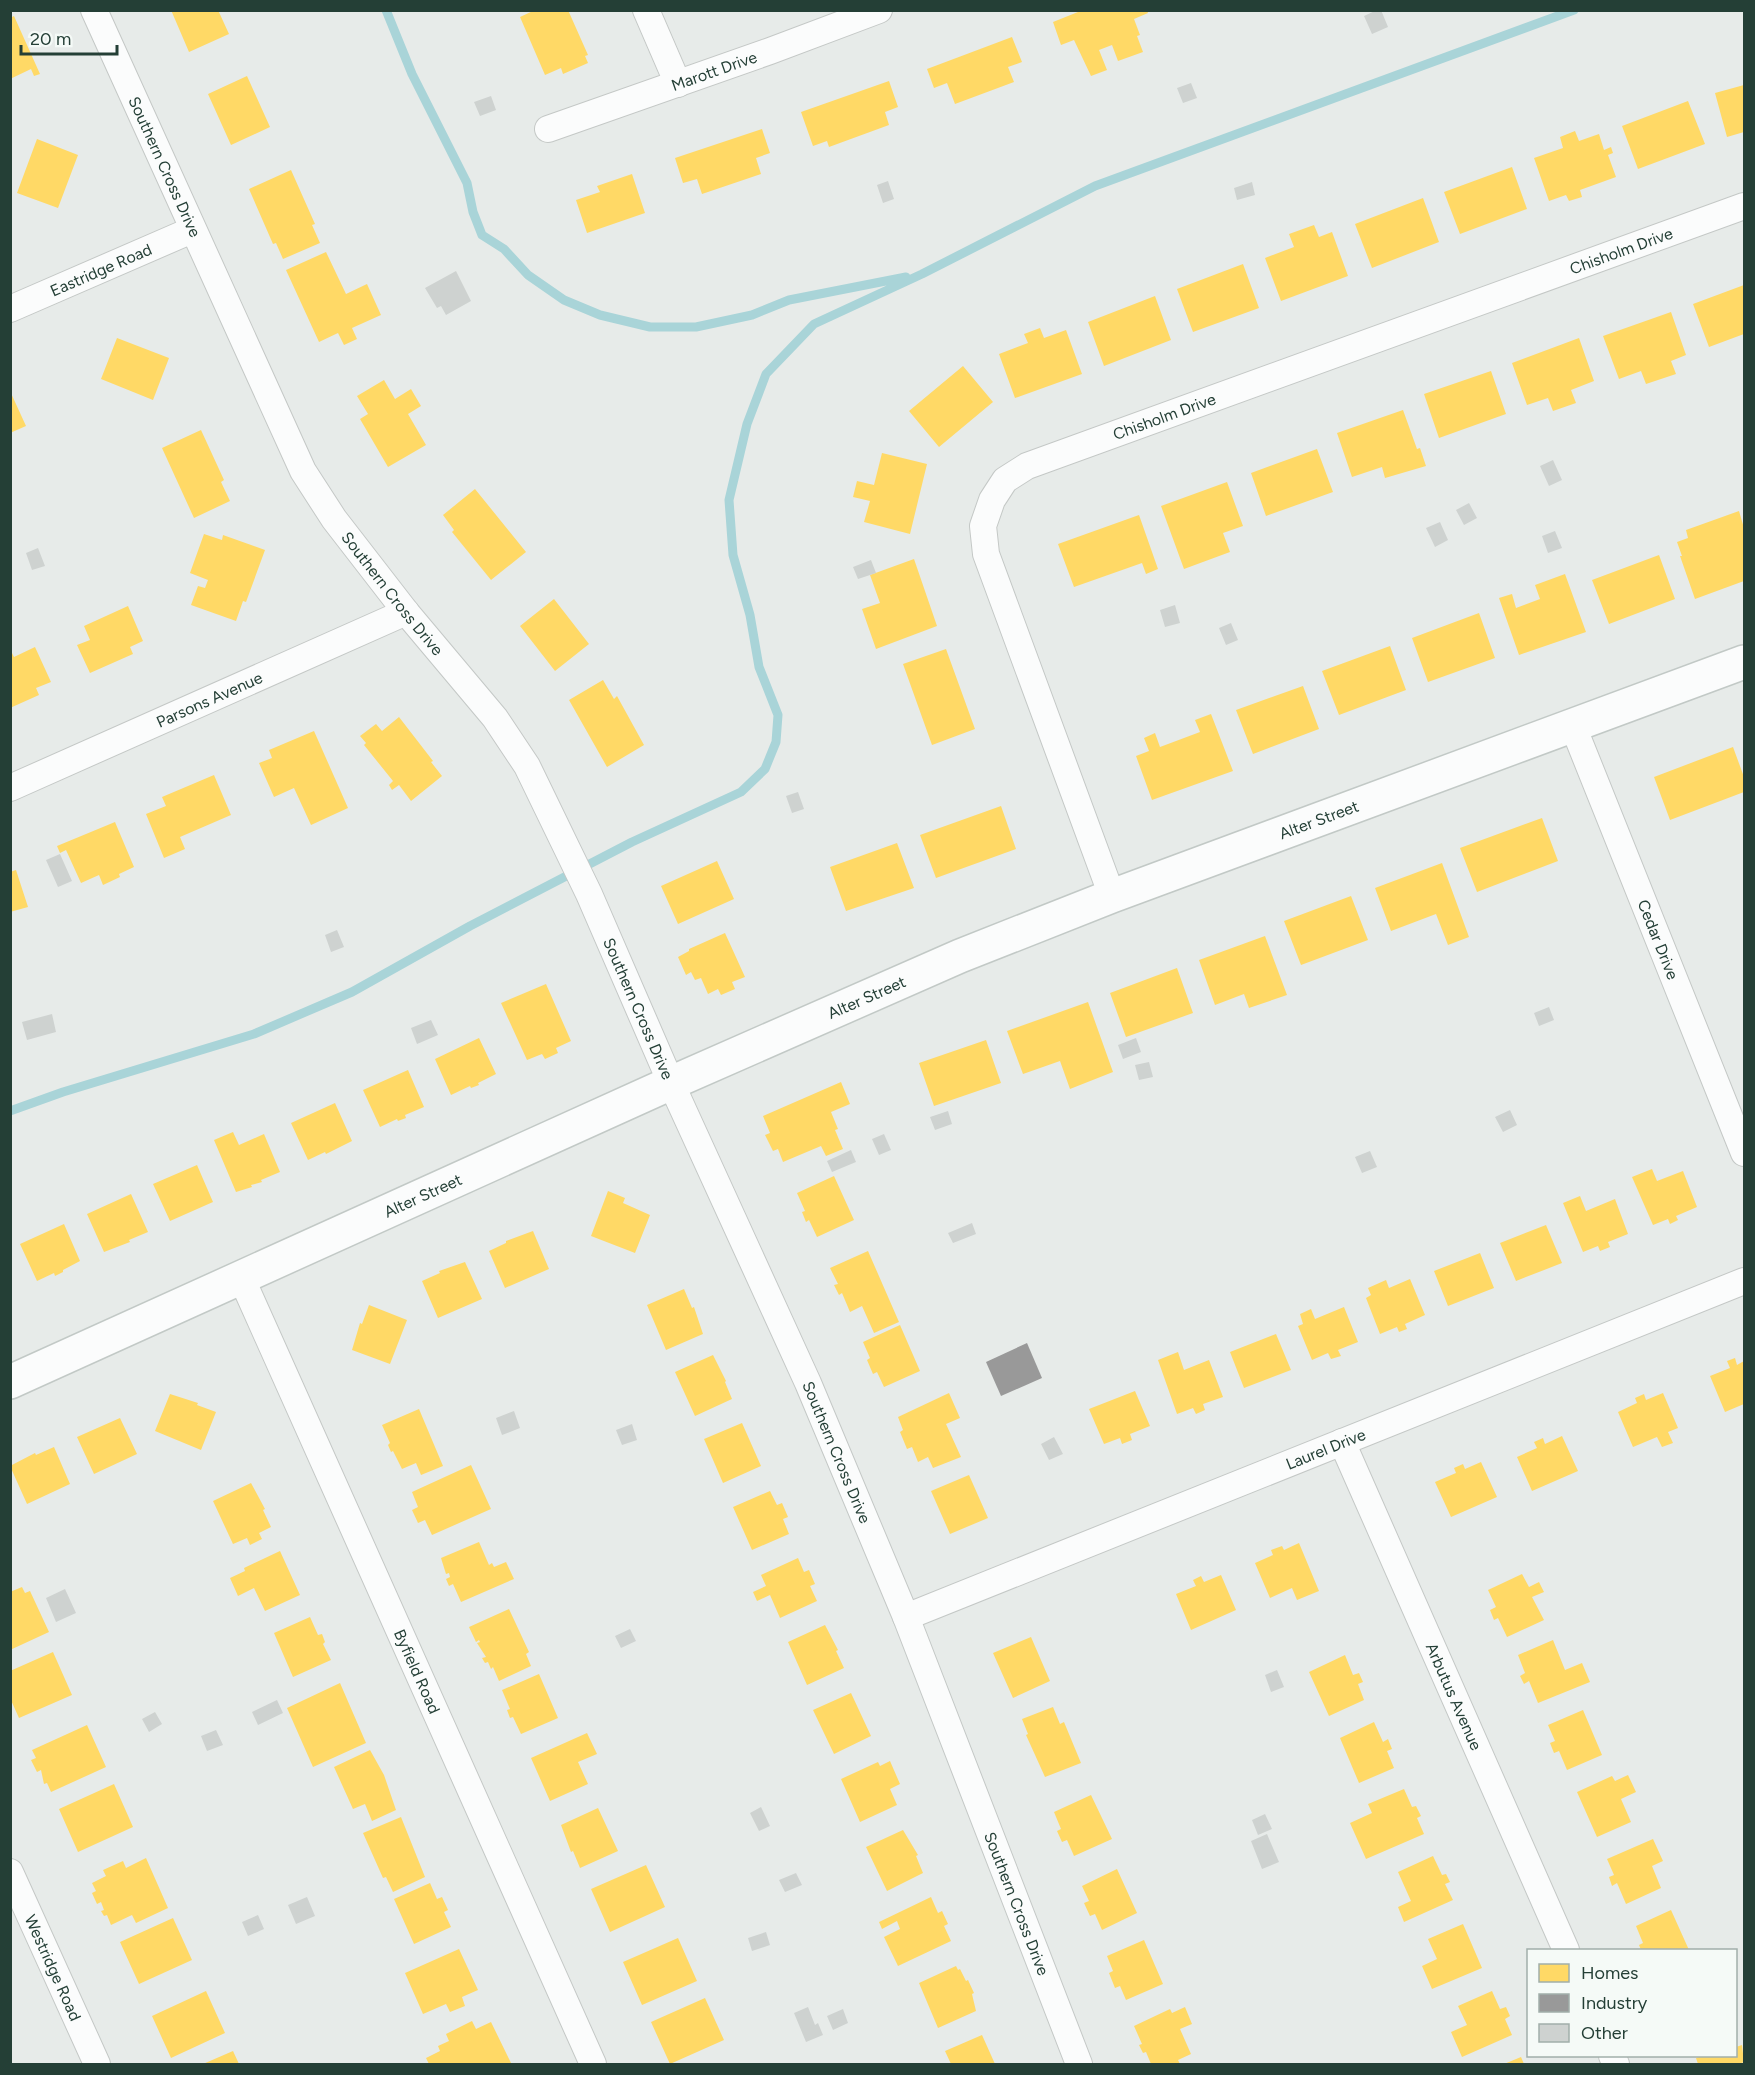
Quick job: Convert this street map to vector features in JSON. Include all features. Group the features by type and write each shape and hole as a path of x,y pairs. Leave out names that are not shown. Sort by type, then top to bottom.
{"street":[{"name":"Southern Cross Drive","path":"93,10 303,471 334,519 406,612 495,718 527,766 556,825 808,1383 906,1617 1079,2064"},
{"path":"646,10 678,84"},
{"name":"Marott Drive","path":"548,129 879,10"},
{"name":"Chisholm Drive","path":"1112,896 986,554 983,526 992,500 1005,480 1027,466 1744,206"},
{"name":"Eastridge Road","path":"10,309 192,230"},
{"name":"Parsons Avenue","path":"10,788 406,612"},
{"name":"Alter Street","path":"10,1382 671,1083 960,956 1112,896 1744,662"},
{"name":"Cedar Drive","path":"1573,726 1744,1153"},
{"name":"Byfield Road","path":"241,1277 593,2064"},
{"name":"Laurel Drive","path":"906,1617 1744,1281"},
{"name":"Arbutus Avenue","path":"1342,1442 1566,1949"},
{"name":"Westridge Road","path":"10,1872 97,2064"}],"building: Homes":[{"path":"171,10 218,10 229,34 189,52"},
{"path":"535,10 568,10 588,55 585,56 588,63 563,74 561,68 545,75 520,17"},
{"path":"1083,10 1147,10 1148,13 1134,19 1143,52 1118,61 1112,45 1099,50 1107,70 1091,76 1074,40 1061,45 1053,22"},
{"path":"14,16 40,74 34,76 31,69 10,79 10,18"},
{"path":"1012,37 1022,62 1008,67 1014,82 955,104 947,83 934,88 927,69"},
{"path":"247,76 270,127 231,145 208,94"},
{"path":"889,81 898,107 885,112 889,125 829,147 827,141 813,146 801,112"},
{"path":"1744,85 1744,132 1727,137 1715,93"},
{"path":"1688,101 1705,144 1638,169 1622,126"},
{"path":"762,129 770,153 756,158 761,174 702,194 697,179 683,183 675,158"},
{"path":"1575,131 1579,141 1599,134 1604,150 1611,147 1613,153 1608,155 1616,177 1580,190 1582,197 1569,201 1566,195 1549,201 1534,158 1563,148 1560,137"},
{"path":"37,139 78,155 58,208 17,193"},
{"path":"1512,167 1527,209 1460,234 1444,192"},
{"path":"291,170 315,224 312,225 320,243 283,259 276,243 273,244 249,189"},
{"path":"632,174 645,213 587,233 576,200 600,192 597,186"},
{"path":"1423,198 1439,242 1372,268 1355,224"},
{"path":"1314,225 1319,237 1332,232 1348,276 1281,301 1265,258 1294,247 1289,234"},
{"path":"326,252 346,294 367,284 381,315 352,328 357,339 344,345 338,333 319,342 286,270"},
{"path":"1243,264 1259,308 1193,332 1177,289"},
{"path":"1744,285 1744,334 1709,347 1693,304"},
{"path":"1155,296 1171,340 1104,366 1088,322"},
{"path":"1671,312 1686,355 1671,361 1676,374 1646,384 1641,371 1619,379 1603,336"},
{"path":"1040,328 1044,338 1066,330 1082,374 1015,398 999,354 1028,343 1024,334"},
{"path":"117,338 169,358 153,400 101,379"},
{"path":"1579,338 1594,381 1571,390 1576,403 1553,411 1548,398 1527,405 1512,363"},
{"path":"963,366 993,402 939,447 909,411"},
{"path":"1491,371 1506,414 1439,438 1424,394"},
{"path":"384,380 395,399 411,389 421,406 408,414 426,445 388,467 360,419 368,414 357,396"},
{"path":"10,391 26,426 10,433"},
{"path":"1403,410 1417,449 1420,448 1426,466 1385,478 1382,467 1352,477 1337,433"},
{"path":"201,430 224,480 221,482 230,501 194,518 162,448"},
{"path":"1317,449 1333,492 1266,516 1251,473"},
{"path":"882,453 927,464 910,534 864,522 870,501 853,497 857,481 874,485"},
{"path":"1227,482 1243,526 1223,533 1230,552 1184,569 1161,506"},
{"path":"475,489 526,552 491,580 452,532 454,530 443,515"},
{"path":"1739,511 1744,528 1744,581 1695,599 1677,542 1688,538 1686,530"},
{"path":"1139,515 1158,569 1146,574 1142,563 1074,587 1058,544"},
{"path":"204,534 222,540 223,535 265,550 246,602 243,601 236,621 191,605 198,586 205,588 208,580 190,573"},
{"path":"1659,555 1675,599 1609,624 1592,580"},
{"path":"914,559 937,626 876,649 862,609 880,603 870,575"},
{"path":"1565,574 1586,632 1519,655 1499,598 1512,594 1516,608 1540,599 1535,585"},
{"path":"554,599 589,644 555,671 520,626"},
{"path":"128,606 143,641 130,647 133,654 90,673 77,645 90,640 84,626"},
{"path":"1479,613 1495,658 1428,682 1412,638"},
{"path":"1390,646 1406,690 1339,715 1322,671"},
{"path":"35,647 51,682 36,688 39,695 10,708 10,649 14,657"},
{"path":"946,649 975,729 932,745 903,664"},
{"path":"603,680 614,699 617,696 644,745 607,767 569,700"},
{"path":"1303,686 1319,729 1253,754 1236,710"},
{"path":"1211,714 1233,771 1152,800 1136,756 1149,751 1144,738 1155,733 1160,747 1200,732 1195,720"},
{"path":"399,717 442,776 411,801 399,785 392,790 389,785 393,781 364,745 366,743 360,736 376,724 382,731"},
{"path":"314,731 348,808 311,825 294,788 274,797 259,763 272,758 269,750"},
{"path":"1733,747 1744,777 1744,792 1670,820 1654,777"},
{"path":"214,775 231,815 180,837 185,849 164,858 146,814 166,806 162,797"},
{"path":"1001,806 1016,849 936,878 920,835"},
{"path":"1542,818 1558,861 1477,892 1460,848"},
{"path":"115,822 134,867 103,885 99,875 81,883 66,850 60,853 57,846"},
{"path":"897,843 914,888 846,911 830,867"},
{"path":"717,861 734,899 678,924 661,886"},
{"path":"1442,863 1469,937 1448,945 1436,914 1391,931 1375,888"},
{"path":"16,870 28,907 10,912 10,872"},
{"path":"1351,896 1368,940 1301,965 1284,921"},
{"path":"725,933 745,977 732,982 735,989 721,995 718,989 708,994 701,978 695,980 691,972 686,975 678,957 689,949"},
{"path":"1265,936 1287,995 1249,1008 1244,994 1215,1005 1199,960"},
{"path":"1177,968 1193,1013 1126,1037 1110,993"},
{"path":"546,984 571,1041 556,1048 558,1053 545,1059 542,1054 527,1060 501,1003"},
{"path":"1088,1002 1113,1072 1070,1089 1060,1061 1023,1074 1007,1031"},
{"path":"479,1038 496,1074 478,1083 479,1085 471,1088 470,1086 451,1095 435,1059"},
{"path":"986,1040 1001,1083 934,1106 919,1063"},
{"path":"408,1070 424,1107 405,1115 406,1118 398,1121 397,1119 380,1127 363,1090"},
{"path":"841,1082 850,1104 831,1112 843,1149 826,1156 821,1146 783,1162 778,1149 773,1151 765,1135 770,1133 763,1116"},
{"path":"335,1103 352,1141 308,1160 291,1123"},
{"path":"233,1132 239,1145 264,1134 280,1172 251,1185 252,1187 236,1192 214,1140"},
{"path":"197,1165 213,1202 170,1221 153,1184"},
{"path":"1652,1169 1657,1181 1683,1171 1697,1207 1676,1216 1678,1220 1670,1224 1668,1219 1653,1225 1632,1177"},
{"path":"834,1176 854,1220 817,1237 809,1220 806,1222 802,1212 805,1211 797,1193"},
{"path":"608,1191 625,1198 623,1203 650,1215 635,1253 591,1236"},
{"path":"131,1194 148,1232 104,1252 87,1214"},
{"path":"1580,1196 1586,1211 1615,1199 1628,1234 1608,1242 1610,1247 1600,1251 1598,1246 1583,1252 1563,1203"},
{"path":"64,1224 80,1261 55,1276 54,1273 37,1281 20,1244"},
{"path":"1546,1225 1562,1263 1516,1281 1500,1243"},
{"path":"533,1231 549,1269 505,1288 489,1251 506,1241"},
{"path":"868,1251 899,1322 874,1333 862,1306 850,1312 842,1293 839,1295 834,1285 838,1284 830,1268"},
{"path":"1480,1253 1494,1288 1448,1306 1434,1271"},
{"path":"465,1262 482,1299 438,1318 422,1281 440,1273 439,1271"},
{"path":"1410,1279 1425,1315 1405,1324 1407,1329 1399,1332 1397,1327 1380,1334 1366,1298 1371,1295 1368,1288 1386,1280 1389,1288"},
{"path":"684,1289 692,1308 694,1307 703,1334 666,1350 647,1305"},
{"path":"369,1305 407,1320 390,1364 352,1350 360,1323 362,1324"},
{"path":"1344,1307 1358,1342 1338,1350 1341,1356 1331,1359 1328,1353 1312,1360 1298,1326 1303,1324 1300,1314 1311,1309 1315,1319"},
{"path":"900,1325 920,1371 884,1387 877,1372 873,1374 867,1360 870,1358 863,1342"},
{"path":"1276,1334 1291,1370 1244,1388 1230,1352"},
{"path":"1178,1352 1184,1370 1209,1360 1223,1397 1203,1404 1205,1410 1196,1414 1193,1408 1177,1414 1158,1360"},
{"path":"713,1355 732,1399 695,1416 675,1372"},
{"path":"1735,1358 1737,1365 1744,1361 1744,1404 1725,1412 1710,1376 1730,1368 1727,1361"},
{"path":"1135,1391 1150,1426 1130,1434 1132,1440 1122,1444 1120,1438 1104,1444 1089,1409"},
{"path":"949,1393 960,1418 946,1424 961,1457 933,1468 928,1457 918,1462 912,1447 907,1449 900,1432 903,1430 898,1417"},
{"path":"1663,1393 1678,1428 1668,1432 1673,1443 1662,1447 1657,1437 1633,1447 1618,1412 1637,1403 1635,1398 1644,1394 1646,1400"},
{"path":"170,1394 198,1403 197,1405 216,1412 201,1450 155,1431"},
{"path":"419,1409 443,1466 421,1475 416,1463 402,1469 393,1451 391,1452 388,1445 390,1443 382,1425"},
{"path":"120,1418 137,1454 94,1474 77,1437"},
{"path":"742,1423 761,1466 723,1483 704,1439"},
{"path":"1562,1436 1578,1471 1532,1491 1517,1457 1537,1448 1534,1442 1543,1438 1545,1444"},
{"path":"54,1447 70,1484 27,1504 10,1466 35,1453 36,1455"},
{"path":"1481,1462 1497,1497 1451,1517 1435,1482 1456,1473 1454,1468 1463,1464 1465,1469"},
{"path":"471,1465 491,1509 432,1535 425,1520 418,1523 412,1510 418,1507 412,1492"},
{"path":"969,1475 988,1518 950,1534 931,1491"},
{"path":"251,1483 265,1509 263,1510 271,1527 259,1533 262,1539 250,1545 247,1538 233,1544 213,1501"},
{"path":"770,1491 777,1505 782,1503 788,1517 783,1519 789,1534 752,1550 733,1507"},
{"path":"479,1542 489,1565 492,1563 494,1567 506,1562 514,1579 461,1602 453,1584 449,1586 446,1579 450,1577 449,1573 446,1574 441,1558"},
{"path":"1299,1543 1319,1591 1297,1600 1292,1588 1270,1598 1255,1563 1273,1555 1271,1550 1282,1546 1284,1550"},
{"path":"280,1551 300,1595 265,1611 254,1588 238,1596 230,1578 245,1571 244,1568"},
{"path":"798,1558 804,1572 809,1570 815,1584 810,1586 817,1601 780,1618 770,1595 757,1601 753,1592 766,1586 761,1575"},
{"path":"1522,1574 1529,1587 1539,1582 1544,1592 1532,1597 1544,1620 1507,1637 1498,1618 1494,1620 1490,1610 1496,1607 1488,1590"},
{"path":"1221,1575 1236,1610 1191,1630 1176,1594 1196,1586 1193,1580 1201,1576 1204,1582"},
{"path":"22,1587 25,1593 30,1591 49,1632 10,1650 10,1592"},
{"path":"509,1609 529,1652 526,1654 531,1666 499,1681 493,1667 491,1669 488,1662 485,1663 482,1658 486,1657 477,1643 480,1642 479,1640 476,1642 469,1627"},
{"path":"310,1617 318,1635 322,1634 325,1642 323,1644 331,1660 293,1677 274,1633"},
{"path":"825,1625 844,1668 807,1685 788,1642"},
{"path":"1031,1637 1050,1681 1013,1698 993,1653"},
{"path":"1553,1640 1565,1670 1582,1663 1590,1682 1538,1703 1529,1681 1524,1684 1520,1676 1525,1673 1518,1655"},
{"path":"53,1652 72,1695 19,1718 10,1698 10,1671"},
{"path":"1345,1655 1353,1675 1359,1673 1363,1682 1358,1684 1364,1700 1329,1716 1309,1672"},
{"path":"539,1674 558,1718 521,1734 513,1717 510,1718 507,1710 510,1709 502,1690"},
{"path":"340,1683 366,1743 313,1767 287,1708"},
{"path":"851,1693 871,1736 834,1754 813,1710"},
{"path":"1053,1707 1060,1724 1064,1722 1081,1763 1045,1777 1026,1735 1028,1734 1022,1719"},
{"path":"1583,1710 1602,1755 1567,1770 1559,1751 1554,1753 1550,1743 1555,1741 1548,1725"},
{"path":"1374,1722 1383,1742 1388,1739 1392,1749 1387,1751 1394,1768 1359,1783 1340,1738"},
{"path":"87,1725 106,1767 51,1792 47,1783 44,1784 41,1770 37,1772 31,1760 36,1758 32,1750"},
{"path":"587,1733 597,1754 578,1762 588,1784 550,1801 531,1758"},
{"path":"370,1750 384,1775 396,1810 372,1821 365,1804 353,1809 334,1767"},
{"path":"890,1761 900,1784 890,1789 897,1805 860,1822 841,1779 878,1762 880,1766"},
{"path":"1628,1775 1636,1792 1621,1799 1631,1822 1597,1837 1577,1792 1612,1776 1615,1781"},
{"path":"114,1784 133,1827 78,1852 59,1809"},
{"path":"1404,1789 1412,1807 1416,1806 1421,1816 1417,1818 1424,1834 1366,1859 1350,1823 1372,1813 1368,1804"},
{"path":"1091,1795 1112,1839 1074,1856 1067,1840 1062,1842 1057,1831 1061,1829 1054,1812"},
{"path":"598,1808 618,1851 580,1868 561,1825"},
{"path":"401,1817 425,1877 393,1892 386,1877 383,1878 363,1833"},
{"path":"903,1830 918,1855 916,1856 923,1873 887,1891 866,1847"},
{"path":"1653,1839 1663,1861 1652,1866 1661,1888 1626,1904 1617,1883 1612,1886 1609,1877 1614,1875 1607,1859"},
{"path":"1433,1856 1442,1875 1446,1874 1450,1882 1445,1884 1453,1900 1404,1922 1398,1907 1411,1901 1398,1872"},
{"path":"146,1858 168,1908 136,1923 132,1915 111,1925 107,1915 104,1916 101,1911 104,1910 101,1902 97,1904 92,1893 96,1891 92,1883 106,1876 103,1870 123,1861 126,1868"},
{"path":"646,1865 665,1907 610,1932 591,1889"},
{"path":"1117,1869 1137,1913 1102,1930 1095,1914 1090,1916 1084,1903 1089,1901 1082,1886"},
{"path":"430,1883 437,1899 442,1897 448,1910 444,1912 451,1927 414,1944 394,1899"},
{"path":"931,1897 938,1913 942,1911 948,1924 944,1926 951,1941 898,1966 884,1937 900,1929 897,1921 882,1929 879,1922"},
{"path":"1671,1910 1689,1949 1641,1949 1639,1945 1643,1943 1636,1926"},
{"path":"173,1918 192,1960 139,1984 120,1942"},
{"path":"1463,1924 1482,1968 1432,1989 1422,1966 1437,1959 1428,1939"},
{"path":"678,1938 697,1981 642,2005 623,1962"},
{"path":"1144,1940 1163,1984 1126,2000 1120,1986 1115,1988 1109,1973 1113,1971 1107,1956"},
{"path":"459,1949 478,1990 462,1997 465,2006 450,2012 446,2004 423,2014 405,1973"},
{"path":"956,1966 966,1981 968,1980 974,1993 972,1994 976,2011 938,2028 919,1983"},
{"path":"206,1991 225,2033 171,2058 152,2016"},
{"path":"1492,1991 1500,2009 1506,2007 1510,2016 1505,2019 1512,2035 1462,2057 1451,2032 1467,2025 1458,2006"},
{"path":"705,1998 724,2040 670,2064 651,2022"},
{"path":"1185,2007 1192,2024 1180,2029 1191,2054 1178,2060 1180,2064 1151,2064 1146,2052 1143,2053 1139,2045 1142,2044 1134,2026 1170,2009 1172,2013"},
{"path":"472,2021 476,2029 491,2022 511,2063 429,2064 426,2058 440,2051 438,2046 449,2041 446,2034"},
{"path":"982,2035 995,2064 951,2064 945,2051"},
{"path":"1742,2045 1744,2062 1698,2064 1696,2058 1699,2057 1737,2057 1737,2047"},
{"path":"233,2051 239,2064 203,2064"},
{"path":"1521,2057 1524,2064 1504,2064"}],"building: Industry":[{"path":"1027,1343 1042,1378 1001,1396 986,1362"}],"building: Other":[{"path":"1381,10 1388,27 1372,34 1364,16"},
{"path":"1191,83 1197,98 1183,103 1177,88"},
{"path":"491,96 496,110 480,116 474,102"},
{"path":"888,181 894,199 883,203 877,185"},
{"path":"1252,182 1255,195 1237,200 1234,188"},
{"path":"456,271 471,301 446,315 441,306 437,308 425,288"},
{"path":"1553,460 1562,480 1549,486 1540,466"},
{"path":"1469,503 1477,518 1464,525 1456,510"},
{"path":"1440,522 1448,540 1435,547 1426,528"},
{"path":"1555,531 1562,548 1548,553 1542,536"},
{"path":"38,548 45,566 32,570 26,553"},
{"path":"871,560 876,573 858,579 853,567"},
{"path":"1175,605 1180,623 1165,627 1160,610"},
{"path":"1231,623 1238,640 1226,645 1219,628"},
{"path":"798,792 804,809 792,813 786,796"},
{"path":"60,854 72,881 58,887 46,860"},
{"path":"337,930 344,947 331,952 325,935"},
{"path":"1549,1007 1554,1020 1539,1026 1534,1013"},
{"path":"52,1014 56,1032 27,1040 22,1022"},
{"path":"431,1020 438,1035 417,1044 411,1028"},
{"path":"1136,1038 1141,1052 1123,1059 1118,1045"},
{"path":"1149,1062 1153,1077 1139,1080 1135,1065"},
{"path":"1510,1110 1517,1125 1503,1132 1495,1117"},
{"path":"948,1111 952,1124 935,1130 930,1117"},
{"path":"884,1134 891,1150 879,1155 872,1139"},
{"path":"851,1150 856,1162 832,1172 827,1161"},
{"path":"1370,1151 1377,1167 1362,1173 1355,1157"},
{"path":"972,1223 976,1234 953,1243 948,1233"},
{"path":"514,1411 520,1428 502,1435 496,1418"},
{"path":"632,1424 637,1440 622,1445 616,1430"},
{"path":"1054,1437 1063,1454 1049,1460 1041,1444"},
{"path":"65,1589 76,1613 56,1622 46,1598"},
{"path":"630,1629 636,1641 621,1648 615,1636"},
{"path":"1277,1670 1284,1687 1271,1692 1265,1675"},
{"path":"277,1700 283,1713 258,1725 252,1712"},
{"path":"155,1712 162,1724 149,1732 142,1719"},
{"path":"216,1730 223,1745 207,1751 201,1736"},
{"path":"761,1807 770,1826 759,1831 750,1813"},
{"path":"1265,1814 1272,1829 1258,1835 1252,1820"},
{"path":"1267,1834 1279,1862 1262,1869 1251,1841"},
{"path":"796,1873 802,1885 785,1892 779,1880"},
{"path":"307,1897 315,1916 296,1924 288,1905"},
{"path":"258,1915 264,1929 248,1936 242,1922"},
{"path":"766,1932 770,1945 752,1951 748,1938"},
{"path":"808,2007 815,2025 818,2023 823,2035 806,2042 794,2013"},
{"path":"843,2009 848,2023 833,2030 827,2016"}],"waterway":[{"path":"386,10 412,74 467,183 473,212 482,235 504,249 528,275 564,300 600,315 650,327 696,327 752,315 789,300 906,277"},
{"path":"10,1111 63,1092 254,1034 352,992 470,926 632,842 741,792 765,769 776,742 778,715 759,667 750,615 733,555 729,500 747,424 766,374 814,324 922,274 1095,186 1574,10"}]}
